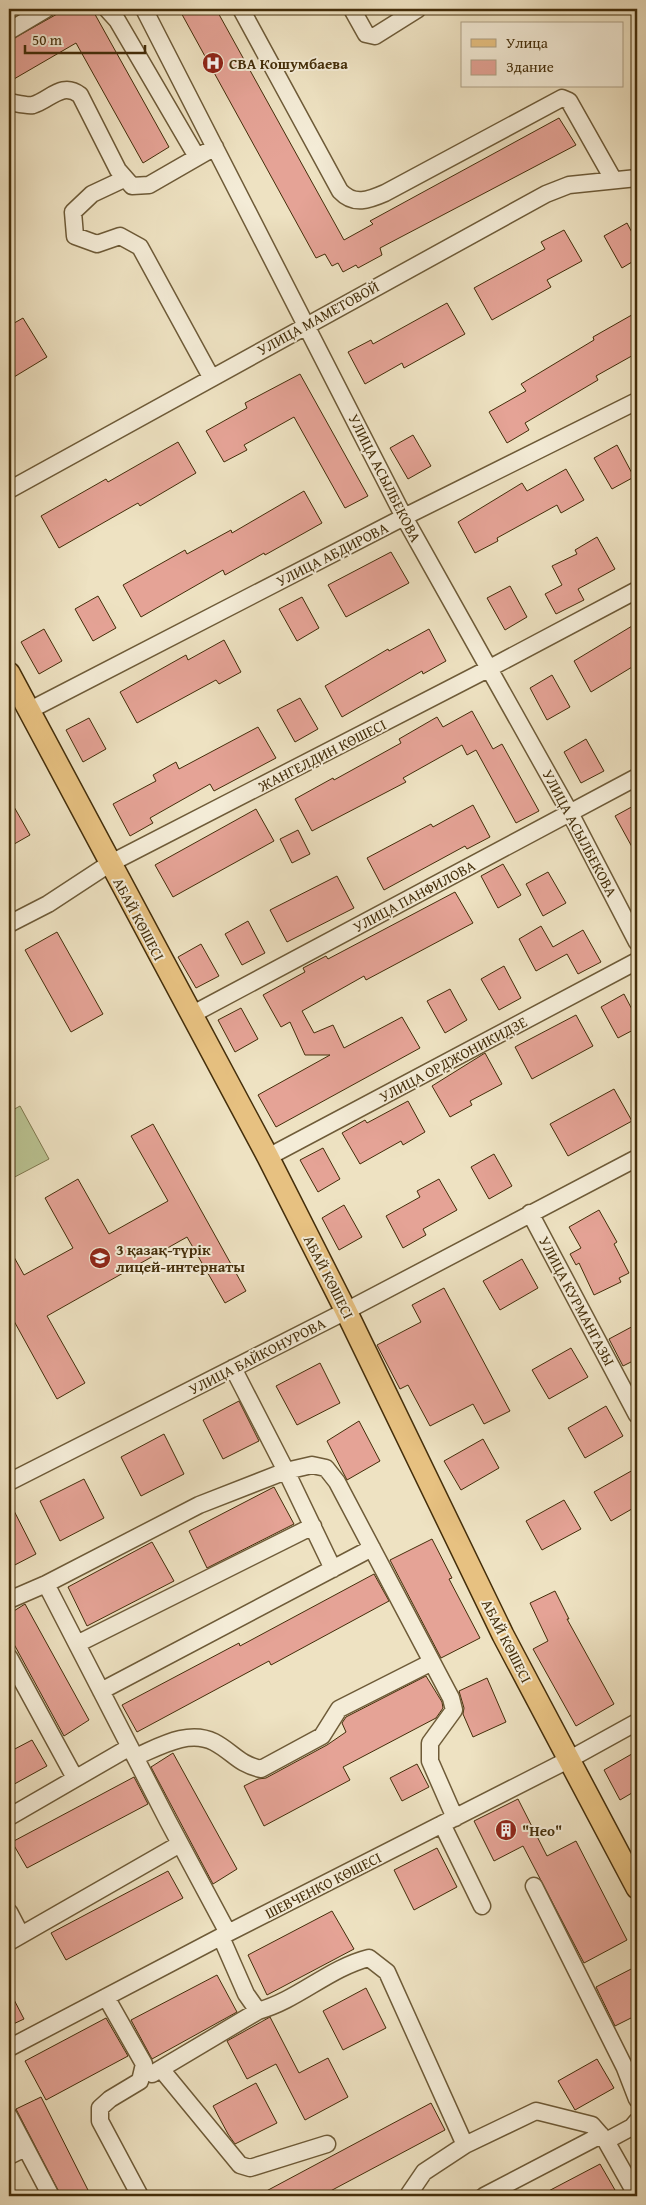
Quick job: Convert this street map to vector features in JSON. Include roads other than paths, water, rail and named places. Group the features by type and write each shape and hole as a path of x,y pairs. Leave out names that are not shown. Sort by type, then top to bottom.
{"main road":[{"name":"АБАЙ КӨШЕСІ","path":"9,673 268,1157 346,1311 502,1635 570,1759 637,1888"}],"street":[{"path":"9,31 46,9"},
{"path":"107,9 117,20 197,157"},
{"name":"УЛИЦА АСЫЛБЕКОВА","path":"144,9 404,517 570,813 637,942"},
{"path":"241,9 340,191 347,199 362,200 385,193 562,98 569,101 613,179"},
{"path":"352,9 366,34 375,36 418,9"},
{"path":"9,102 32,105 62,90 74,91 80,95 124,179 132,186 149,185 215,147"},
{"name":"УЛИЦА МАМЕТОВОЙ","path":"9,490 306,324 546,194 569,185 637,178"},
{"path":"124,179 92,194 73,212 75,236 97,244 120,236 140,247 211,377"},
{"name":"УЛИЦА АБДИРОВА","path":"30,710 404,517 637,401"},
{"name":"ЖАНГЕЛДИН КӨШЕСІ","path":"9,924 48,904 110,864 637,590"},
{"name":"УЛИЦА ПАНФИЛОВА","path":"191,1015 637,777"},
{"name":"УЛИЦА ОРДЖОНИКИДЗЕ","path":"268,1157 637,961"},
{"name":"УЛИЦА БАЙКОНУРОВА","path":"9,1482 346,1311 637,1158"},
{"name":"УЛИЦА КУРМАНГАЗЫ","path":"530,1213 637,1416"},
{"path":"233,1368 333,1568"},
{"path":"9,1600 46,1584 199,1505 286,1471 312,1465 326,1468 337,1482 451,1698 454,1710 430,1743 430,1762 448,1821 482,1906"},
{"path":"77,1644 313,1526"},
{"path":"101,1691 372,1548"},
{"path":"46,1584 180,1844 225,1935 246,1994 258,2011"},
{"path":"9,1658 75,1778"},
{"path":"9,1817 75,1778 132,1752 185,1737 212,1741 246,1765 261,1769 322,1736 339,1709 432,1662"},
{"name":"ШЕВЧЕНКО КӨШЕСІ","path":"9,2048 225,1935 570,1759 637,1722"},
{"path":"9,1912 15,1939 180,1844"},
{"path":"534,1886 625,2068 637,2099"},
{"path":"140,2196 100,2121 100,2108 110,2099 258,2011 275,2006 350,1963 370,1958 387,1972 465,2145"},
{"path":"106,1997 144,2064 140,2081"},
{"path":"161,2069 240,2165 250,2168 327,2144"},
{"path":"411,2196 409,2194 424,2172 465,2145 536,2111 592,2125 603,2138 637,2196"},
{"path":"9,2116 51,2196"},
{"path":"484,2196 603,2138 632,2127 637,2121"},
{"path":"9,2156 26,2148"}],"place":[{"name":"СВА Кошумбаева","path":"213,63"},
{"name":"3 қазақ-түрік лицей-интернаты","path":"100,1258"},
{"name":"\"Нео\"","path":"506,1830"}]}
